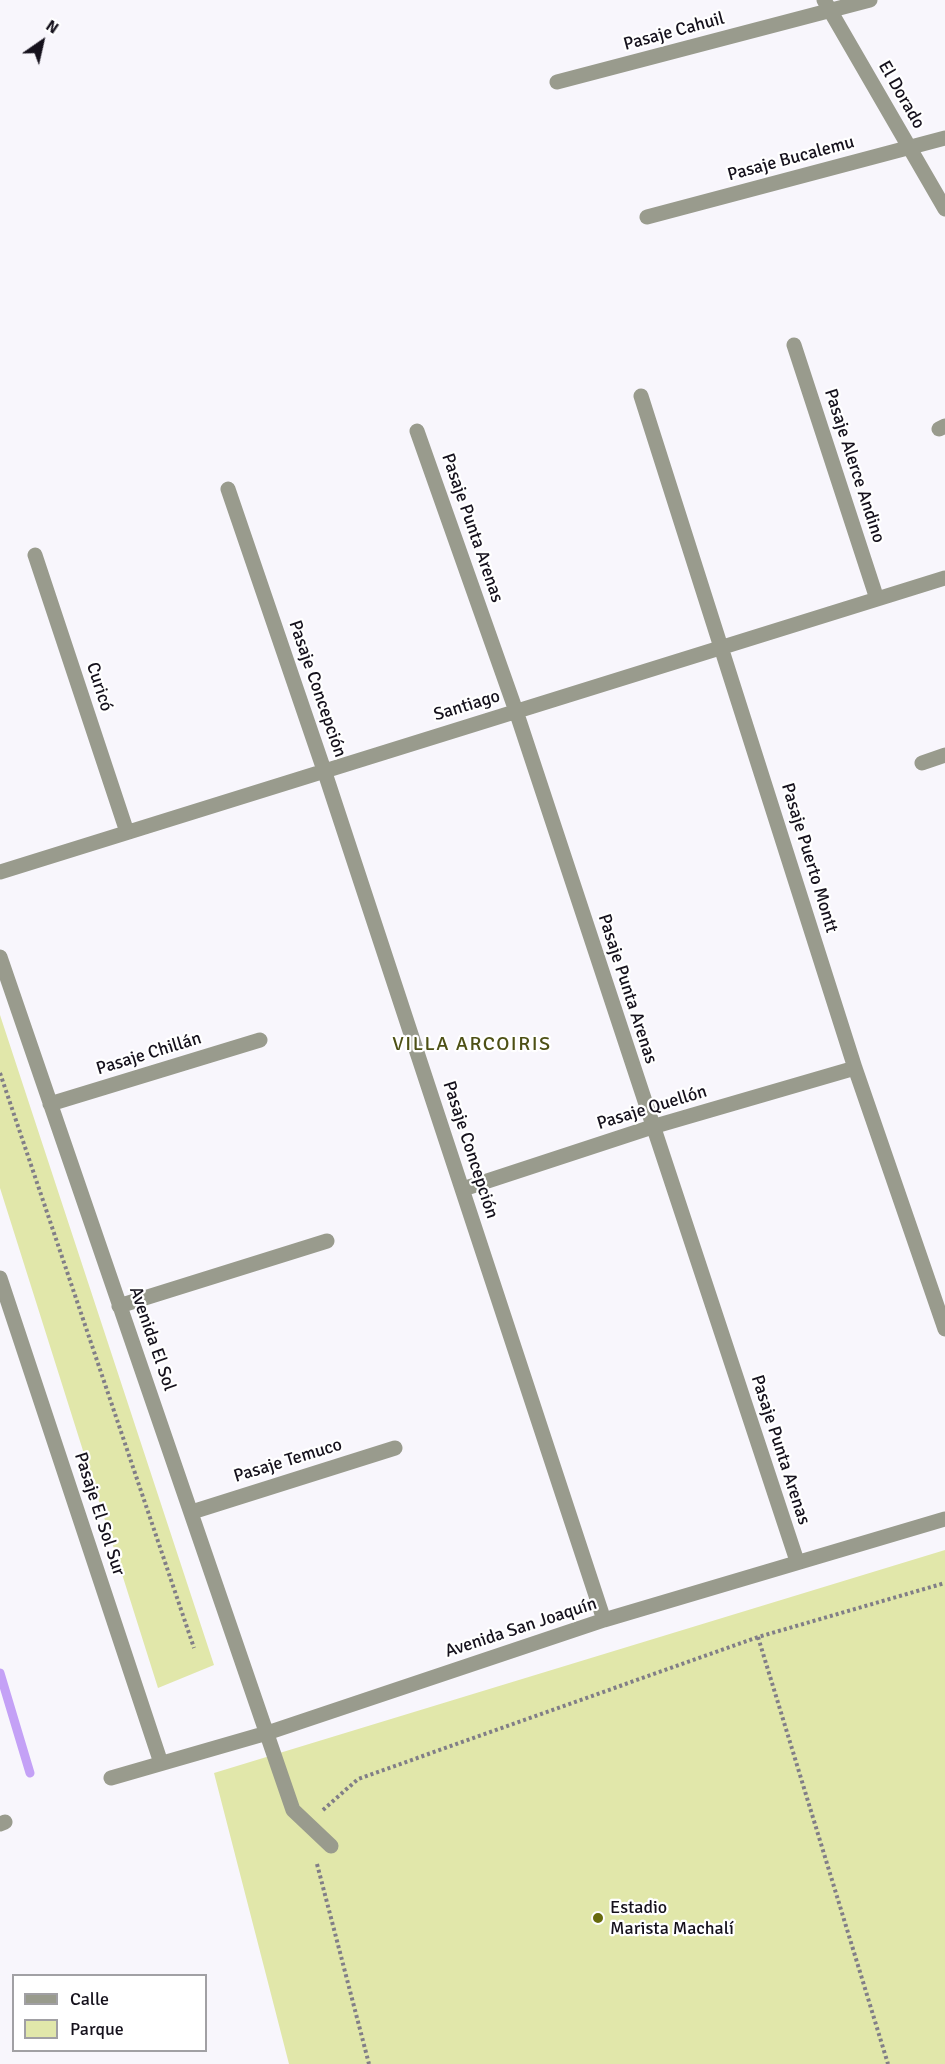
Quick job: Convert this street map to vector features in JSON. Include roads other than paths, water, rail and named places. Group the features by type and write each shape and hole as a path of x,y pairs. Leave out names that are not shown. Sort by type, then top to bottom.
{"street":[{"name":"Pasaje Cahuil","path":"557,82 827,6 870,0"},
{"name":"El Dorado","path":"827,6 945,209"},
{"name":"Pasaje Bucalemu","path":"647,217 945,138"},
{"name":"Pasaje Alerce Andino","path":"794,345 877,599"},
{"name":"Pasaje Puerto Montt","path":"641,396 855,1068 945,1329"},
{"name":"Pasaje Punta Arenas","path":"417,430 516,711 797,1562"},
{"name":"Pasaje Concepción","path":"228,489 463,1188 604,1620"},
{"name":"Curicó","path":"35,555 127,832"},
{"name":"Santiago","path":"0,872 945,578"},
{"path":"922,763 945,755"},
{"name":"Avenida El Sol","path":"0,957 192,1512 292,1810 331,1846"},
{"name":"Pasaje Chillán","path":"50,1104 260,1040"},
{"name":"Pasaje Quellón","path":"463,1188 652,1127 855,1068"},
{"path":"119,1306 327,1241"},
{"name":"Pasaje El Sol Sur","path":"0,1278 161,1763"},
{"name":"Pasaje Temuco","path":"192,1512 395,1448"},
{"name":"Avenida San Joaquín","path":"111,1778 267,1733 604,1620 945,1518"}],"waterway":[{"path":"0,1673 30,1773"}],"place":[{"name":"Estadio Marista Machalí","path":"598,1918"}],"district":[{"name":"VILLA ARCOIRIS","path":"472,1045"}]}
